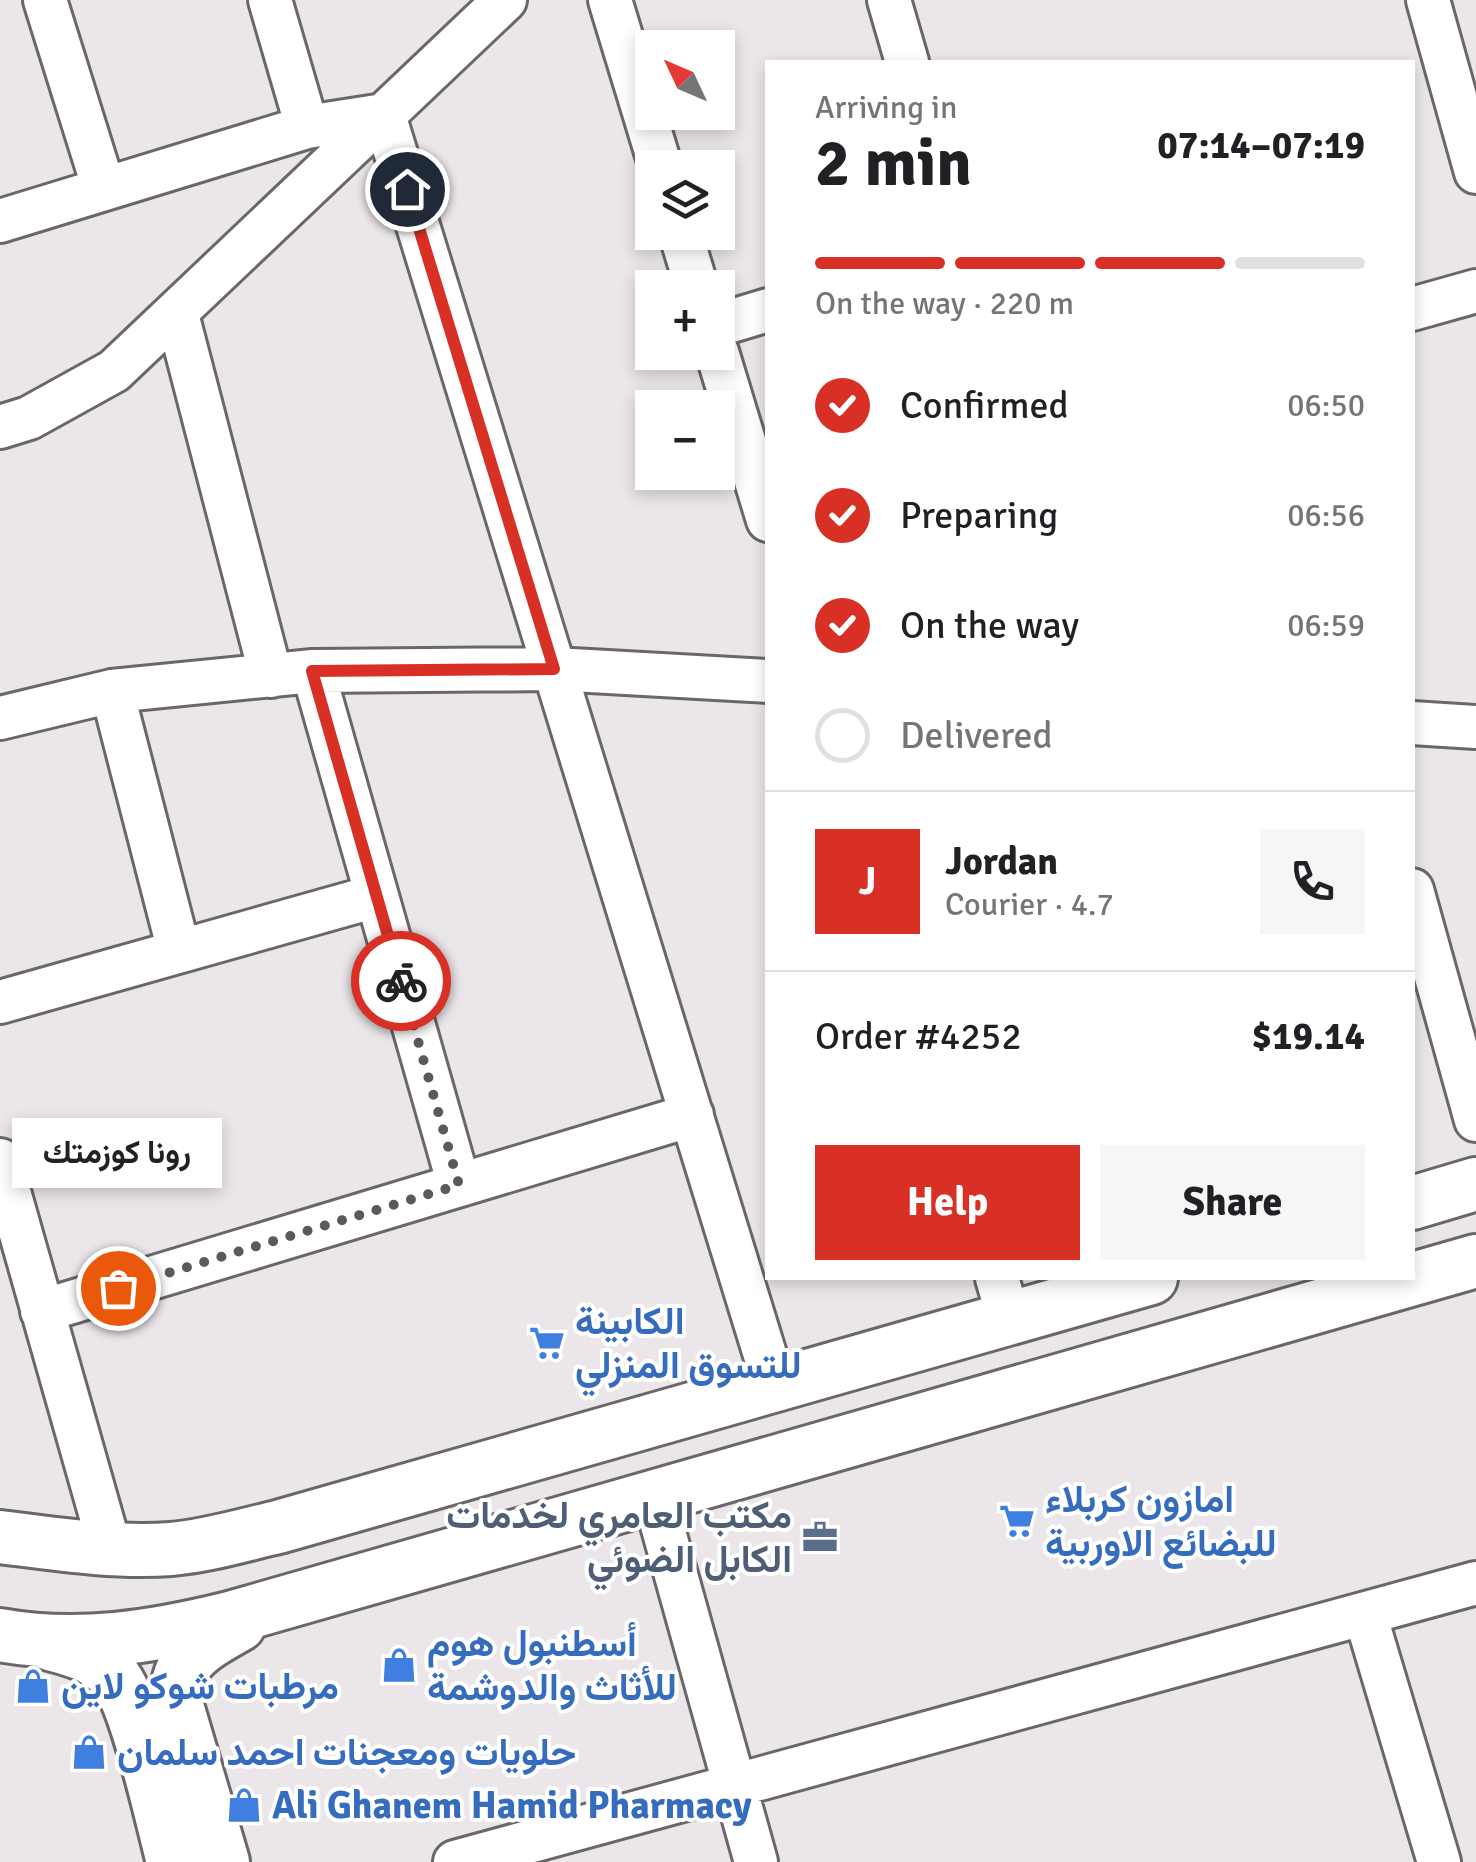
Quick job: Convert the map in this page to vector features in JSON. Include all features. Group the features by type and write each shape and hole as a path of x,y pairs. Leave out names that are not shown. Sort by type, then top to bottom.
{"main road":[{"path":"1415,1201 1476,1184"},
{"path":"1415,1278 1476,1260"},
{"path":"0,1537 110,1548 172,1548 278,1526 894,1351 1003,1298 1137,1280"},
{"path":"20,1639 89,1642 160,1634 288,1601 1406,1280"},
{"path":"894,1351 882,1376 883,1390 894,1415 905,1424"},
{"path":"783,1381 812,1399 816,1412 814,1440 808,1452"},
{"path":"173,1862 182,1806 176,1683 185,1663 214,1639 288,1601"},
{"path":"20,1639 86,1656 112,1674 182,1806 223,1862"}],"street":[{"path":"44,0 104,188"},
{"path":"270,0 307,126"},
{"path":"0,428 30,418 114,371 505,0"},
{"path":"610,0 656,150"},
{"path":"890,0 907,60"},
{"path":"1428,0 1476,170"},
{"path":"0,220 307,126 384,116"},
{"path":"384,116 692,1115 783,1381"},
{"path":"1415,307 1476,291"},
{"path":"735,320 765,311"},
{"path":"177,314 292,673 376,896 459,1185"},
{"path":"722,370 765,510"},
{"path":"0,718 112,691 292,673 554,669 765,682"},
{"path":"112,691 180,951"},
{"path":"1415,723 1476,728"},
{"path":"0,1002 376,896"},
{"path":"1415,901 1476,1120"},
{"path":"25,1284 459,1185 692,1115"},
{"path":"0,1160 25,1284 110,1548"},
{"path":"654,1496 756,1862"},
{"path":"455,1862 506,1855 735,1786 1476,1583"},
{"path":"1365,1614 1431,1860"}],"way so far":[{"path":"118,1288 459,1185 401,981"}],"place":[{"name":"رونا كوزمتك","path":"118,1288"},
{"name":"الكابينة للتسوق المنزلي","path":"547,1343"},
{"name":"امازون كربلاء للبضائع الاوربية","path":"1017,1521"},
{"name":"مكتب العامري لخدمات الكابل الضوئي","path":"820,1537"},
{"name":"أسطنبول هوم للأثاث والدوشمة","path":"399,1665"},
{"name":"مرطبات شوكو لاين","path":"33,1686"},
{"name":"حلويات ومعجنات احمد سلمان","path":"89,1752"},
{"name":"Ali Ghanem Hamid Pharmacy","path":"244,1805"}],"route":[{"path":"401,981 312,671 554,669 407,189"}]}
